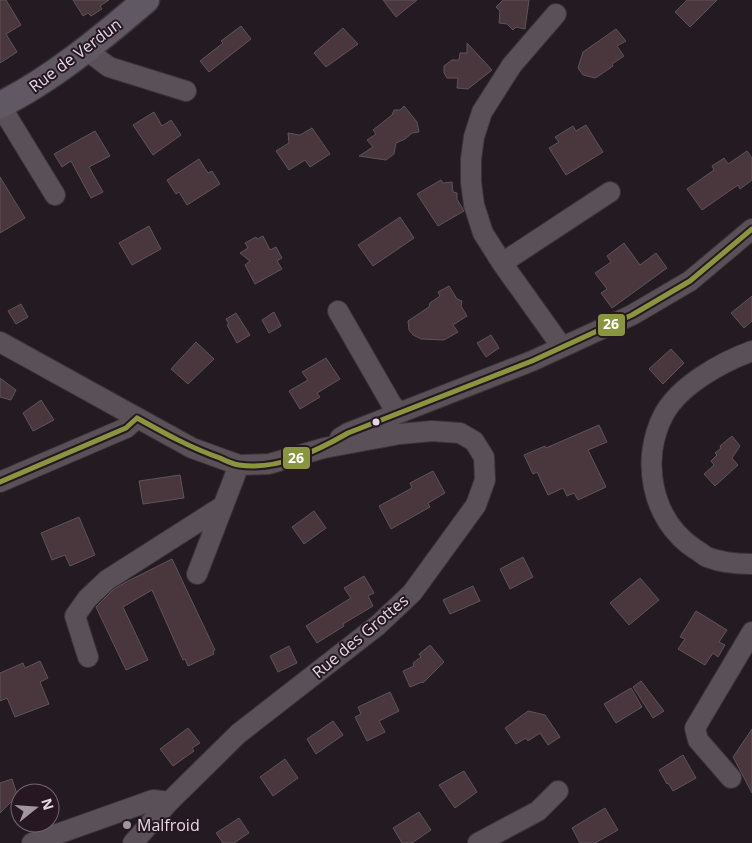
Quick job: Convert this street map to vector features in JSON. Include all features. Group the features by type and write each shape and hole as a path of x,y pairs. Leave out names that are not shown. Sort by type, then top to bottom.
{"main road":[{"name":"Rue de Verdun","path":"0,105 21,95 85,49 146,0"}],"street":[{"path":"556,14 512,65 482,112 474,137 471,159 471,182 474,205 483,232 502,263 562,348"},
{"path":"85,49 109,68 186,91"},
{"path":"0,105 55,196"},
{"path":"502,263 610,192"},
{"path":"0,342 192,448 239,465 269,464 324,448 348,433 438,399 562,348 632,315 690,281 752,229"},
{"path":"338,311 392,405 400,412"},
{"path":"752,351 719,366 695,381 680,394 665,412 654,435 651,456 652,476 657,501 671,527 685,543 706,557 734,564 752,564"},
{"path":"0,482 126,428 137,418"},
{"name":"Rue des Grottes","path":"133,843 167,804 238,734 378,625 412,593 476,506 485,480 484,457 474,441 460,433 432,431 324,448"},
{"path":"196,574 239,465"},
{"path":"88,657 75,616 87,599 107,580 223,506"},
{"path":"731,778 698,740 695,728 752,632"},
{"path":"478,843 538,811 558,790"},
{"path":"32,843 153,800 162,801 167,804"}],"building":[{"path":"0,0 6,0 21,25 6,34 17,52 0,63"},
{"path":"73,0 109,0 100,6 102,9 91,16 88,13 83,16"},
{"path":"383,0 417,0 396,17"},
{"path":"503,0 529,0 525,29 516,27 513,30 507,24 499,23 500,11 496,7"},
{"path":"687,0 717,0 690,27 675,12"},
{"path":"241,26 251,39 209,72 200,61 223,43 221,41"},
{"path":"343,28 358,44 326,67 314,53"},
{"path":"616,29 626,41 617,46 624,56 595,78 583,75 578,68 583,52"},
{"path":"467,43 492,70 468,89 457,88 458,78 447,78 444,73 444,66 452,60 459,60 460,53 467,53"},
{"path":"404,106 417,122 419,132 412,133 396,143 394,154 386,160 359,156 373,147 367,140 376,134 373,130 392,115 394,110 400,110"},
{"path":"154,112 162,126 171,120 181,135 153,155 133,125"},
{"path":"586,125 603,152 566,175 549,148 559,142 555,137 573,126 576,131"},
{"path":"312,128 330,154 310,167 305,160 289,170 276,151 289,143 288,133 300,135"},
{"path":"95,131 110,156 89,167 103,192 91,198 71,161 62,167 54,154"},
{"path":"747,151 752,158 752,180 740,189 738,185 702,210 687,189 714,170 712,166 724,158 728,164"},
{"path":"199,159 208,173 212,171 220,184 187,205 179,192 176,194 167,180"},
{"path":"0,177 25,218 0,233"},
{"path":"441,180 443,183 452,182 453,192 457,193 457,199 464,211 438,226 417,194"},
{"path":"400,217 414,238 373,266 358,245"},
{"path":"149,226 161,249 132,265 119,243"},
{"path":"263,236 270,250 276,247 282,258 277,261 282,269 255,284 245,265 250,261 240,253 248,248 245,243 256,237 257,239"},
{"path":"624,243 640,265 656,253 667,268 612,308 601,293 607,289 595,273 611,262 607,256"},
{"path":"449,286 457,299 462,301 461,306 467,316 453,325 458,332 444,340 421,339 413,335 409,330 408,321 429,307 430,303 440,296 438,292"},
{"path":"752,296 752,321 744,328 731,313"},
{"path":"21,304 28,317 16,324 8,311"},
{"path":"274,312 281,326 269,333 262,320"},
{"path":"236,313 250,335 237,343 227,325 229,324 226,319"},
{"path":"491,335 499,348 486,357 477,343"},
{"path":"196,342 214,359 188,384 171,369"},
{"path":"671,349 684,363 663,384 649,369"},
{"path":"326,358 340,379 317,393 320,397 300,409 289,391 308,380 302,372"},
{"path":"0,378 16,390 11,400 0,397"},
{"path":"41,400 54,420 33,431 23,413"},
{"path":"599,425 607,442 588,450 606,487 578,500 574,493 567,496 563,488 548,495 537,472 533,474 524,455 545,446 546,448"},
{"path":"732,436 740,446 732,458 738,465 715,486 704,474 714,465 711,461 717,455 715,453 721,448 720,446"},
{"path":"433,471 445,493 428,503 430,507 391,529 379,506 412,488 410,483"},
{"path":"180,475 184,498 143,504 139,481"},
{"path":"314,511 326,528 304,544 292,527"},
{"path":"79,517 95,555 70,566 65,555 52,560 41,533"},
{"path":"523,557 533,577 510,589 500,569"},
{"path":"172,559 215,650 213,651 214,654 188,666 185,659 183,660 152,590 123,607 148,660 126,670 96,607 114,589"},
{"path":"364,576 374,593 368,596 373,606 343,624 344,626 317,643 306,626 351,598 344,588"},
{"path":"640,578 659,600 629,625 610,603"},
{"path":"473,586 480,601 450,614 443,600"},
{"path":"696,611 727,630 719,642 725,645 718,657 713,653 705,665 678,649 685,639 680,637"},
{"path":"430,645 444,662 423,683 410,687 403,671 414,666 413,663 421,657 419,654"},
{"path":"289,646 297,663 278,672 270,656"},
{"path":"40,661 48,678 40,682 49,704 15,717 7,698 0,701 0,673 23,663 25,668"},
{"path":"641,681 664,711 653,718 633,687"},
{"path":"631,688 642,707 616,723 604,704"},
{"path":"390,692 399,711 379,721 385,732 367,741 355,717 361,714 358,707"},
{"path":"528,711 545,715 560,737 548,745 540,733 528,741 526,738 516,744 505,728"},
{"path":"333,721 343,735 316,754 307,739"},
{"path":"188,728 200,743 192,748 194,751 173,766 160,749"},
{"path":"752,729 752,793 733,757"},
{"path":"683,755 696,778 673,791 659,770"},
{"path":"285,759 298,778 273,796 260,777"},
{"path":"464,771 477,792 455,808 439,785"},
{"path":"12,779 13,783 10,783 10,803 0,813 0,783"},
{"path":"605,808 618,830 595,843 580,843 572,828"},
{"path":"419,812 431,830 412,843 402,843 393,828"},
{"path":"239,818 249,833 234,843 223,843 216,833"}],"transit line":[{"name":"26","path":"137,418 188,445 234,464 267,465 296,458 310,453 348,433 532,361 632,315 690,281 752,229"},
{"name":"26","path":"0,482 126,428 137,418"}],"place":[{"name":"Malfroid","path":"127,825"}]}
